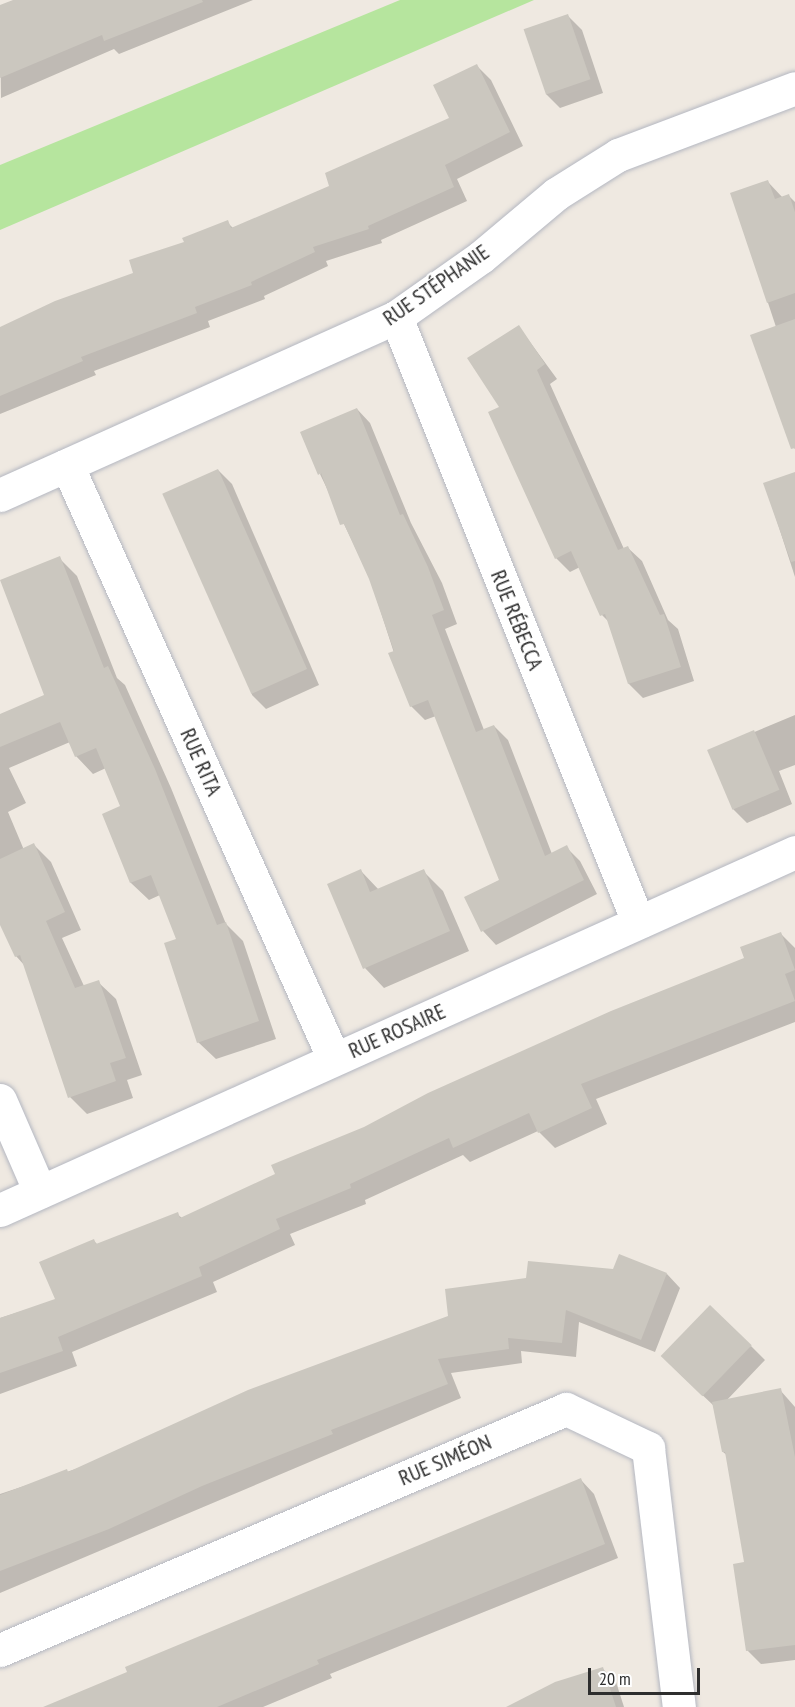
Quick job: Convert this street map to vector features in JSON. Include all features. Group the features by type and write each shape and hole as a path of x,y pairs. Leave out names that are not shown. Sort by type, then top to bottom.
{"street":[{"name":"RUE STÉPHANIE","path":"0,495 396,317 481,257 556,194 618,154 795,88"},
{"name":"RUE RÉBECCA","path":"396,317 638,922"},
{"name":"RUE RITA","path":"67,465 334,1059"},
{"name":"RUE ROSAIRE","path":"0,1210 795,852"},
{"path":"0,1100 40,1192"},
{"name":"RUE SIMÉON","path":"0,1650 566,1408 648,1448 679,1707"}],"green space":[{"path":"400,0 534,0 0,230 0,165"}],"building":[{"path":"13,0 202,0 203,2 104,41 102,35 0,78 0,5"},
{"path":"568,14 590,79 546,95 524,29"},
{"path":"477,64 510,132 445,165 454,187 368,226 369,229 313,247 315,252 251,282 252,285 195,307 197,313 81,357 83,361 0,396 0,327 55,301 133,273 129,260 184,242 182,238 228,220 231,228 329,186 325,173 449,118 433,85"},
{"path":"768,180 775,199 789,194 795,212 795,293 767,303 730,193"},
{"path":"795,319 795,448 791,449 750,335"},
{"path":"519,325 545,364 537,370 618,550 628,546 660,615 664,614 681,667 628,684 605,614 600,616 571,551 555,559 488,412 499,407 467,358"},
{"path":"357,408 400,515 403,514 428,567 444,610 432,615 476,732 494,725 545,856 567,845 584,880 481,932 464,897 499,880 428,700 410,707 388,653 394,651 369,579 344,524 340,525 321,473 318,475 300,432"},
{"path":"218,469 307,669 251,694 162,494"},
{"path":"795,472 795,561 791,562 763,483"},
{"path":"60,556 104,668 108,666 155,769 217,925 226,922 259,1021 197,1043 164,943 176,939 151,875 130,883 102,814 120,806 96,748 75,757 60,722 0,747 0,714 44,695 0,580"},
{"path":"754,730 779,790 732,810 707,750"},
{"path":"34,843 65,912 46,921 75,988 99,980 126,1058 110,1063 116,1081 68,1098 20,955 15,957 0,925 0,859"},
{"path":"361,869 370,892 424,869 450,931 363,969 327,884"},
{"path":"781,932 795,970 785,974 795,1001 581,1084 592,1108 538,1133 529,1113 453,1148 449,1138 350,1184 351,1188 276,1219 280,1229 199,1267 202,1276 58,1337 63,1351 0,1373 0,1318 55,1299 39,1262 94,1239 96,1244 178,1212 180,1218 275,1174 271,1165 364,1127 428,1093 611,1011 744,958 740,947"},
{"path":"619,1254 667,1273 641,1340 566,1310 562,1343 508,1338 509,1349 438,1359 448,1384 331,1430 333,1434 202,1486 109,1529 0,1571 0,1495 67,1469 68,1472 248,1390 448,1316 445,1289 526,1278 528,1261 613,1269"},
{"path":"710,1305 752,1345 702,1396 661,1356"},
{"path":"781,1388 795,1457 795,1645 746,1651 733,1564 744,1562 725,1452 722,1452 712,1402"},
{"path":"581,1478 605,1544 317,1660 319,1664 217,1707 43,1707 127,1672 125,1667"},
{"path":"603,1667 616,1707 506,1707 555,1682"}]}
